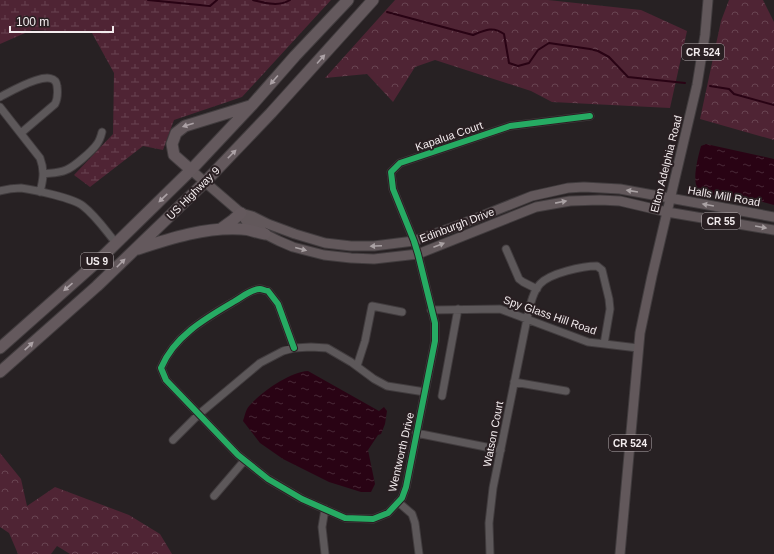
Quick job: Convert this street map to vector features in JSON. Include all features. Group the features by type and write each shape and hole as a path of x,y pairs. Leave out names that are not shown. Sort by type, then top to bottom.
{"highway":[{"name":"US Highway 9","path":"0,348 116,243 191,170 348,0"},
{"name":"US Highway 9","path":"0,372 88,295 205,182 271,113 373,0"},
{"path":"191,170 174,155 172,144 176,133 185,126 252,105"},
{"path":"222,228 241,212"},
{"path":"134,251 166,239 222,228 243,229 265,234"}],"main road":[{"name":"Elton Adelphia Road","path":"638,348 652,276 698,85 706,35 708,0"},
{"name":"Edinburgh Drive","path":"191,170 241,212 295,234 324,242 351,246 374,246 414,241 532,196 568,188 620,189 670,198"},
{"name":"Halls Mill Road","path":"670,198 774,217"},
{"name":"Edinburgh Drive","path":"241,212 246,221 265,234 293,247 324,255 374,259 418,254 536,207 570,200 610,200 668,212"},
{"name":"CR 55","path":"668,212 774,230"},
{"name":"CR 524","path":"620,554 638,348"}],"street":[{"path":"0,97 40,78 52,78 55,80 58,98 55,104 22,134"},
{"path":"0,107 40,158 44,174 40,192"},
{"name":"Kapalua Court","path":"414,241 393,189 391,172 400,163 510,126 590,116"},
{"path":"44,174 67,170 93,149 98,143 102,132"},
{"path":"0,191 12,188 22,188 73,201 84,207 96,218 116,243"},
{"name":"Wentworth Drive","path":"294,348 278,304 268,291 260,289 249,293 203,320 176,345 166,357 161,368 166,380 198,415 244,461 275,483 302,499 345,518 373,519 388,513 402,498 406,487 435,341 435,323 414,241"},
{"path":"506,249 519,278 523,282 537,289 541,283 554,275 590,266 597,266 602,270 610,309 604,344"},
{"name":"Watson Court","path":"490,554 489,523 493,488 527,319 534,294 537,289"},
{"path":"357,366 365,341 372,306 402,312"},
{"path":"442,396 458,309"},
{"name":"Spy Glass Hill Road","path":"431,310 500,309 588,342 638,348"},
{"path":"173,440 198,415 260,363 283,351 294,348 327,348 387,386 425,392"},
{"path":"514,382 566,391"},
{"path":"416,433 501,450"},
{"path":"214,496 244,461"},
{"path":"398,502 412,514 415,523 419,554"},
{"path":"325,509 322,528 325,554"}],"green space":[{"path":"0,0 331,0 242,97 174,120 163,150 143,146 90,187 74,175 113,134 114,73 92,33 32,30 0,44"},
{"path":"395,0 548,0 641,10 687,31 670,108 552,102 531,91 435,60 415,67 393,102 367,74 325,78"},
{"path":"729,0 763,0 774,22 774,140 700,119 721,21"},
{"path":"0,453 21,479 27,506 55,487 129,515 160,534 172,554 70,554 57,546 51,554 18,554 9,533 0,527"}],"water":[{"path":"706,144 774,159 774,205 755,200 713,195 699,191 695,176 696,169 701,146"},
{"path":"308,371 379,411 384,407 387,411 385,424 381,434 378,435 368,450 375,484 371,492 361,492 329,482 283,459 260,443 243,421 248,408 262,394 285,378"}],"waterway":[{"path":"148,0 210,6 217,0"},
{"path":"253,0 277,4 290,0"},
{"path":"387,12 473,35 493,29 496,30 504,34 509,63 518,66 529,63 538,50 549,43 598,51 609,57 628,77 685,83"},
{"path":"710,86 729,89 734,94 774,105"}],"cycle path":[{"path":"294,348 278,304 268,291 257,289 202,321 182,337 174,346 161,368 166,380 238,455 268,479 302,499 345,518 373,519 388,513 402,498 406,487 435,341 435,323 418,254 393,189 391,172 400,163 510,126 590,116"}]}
